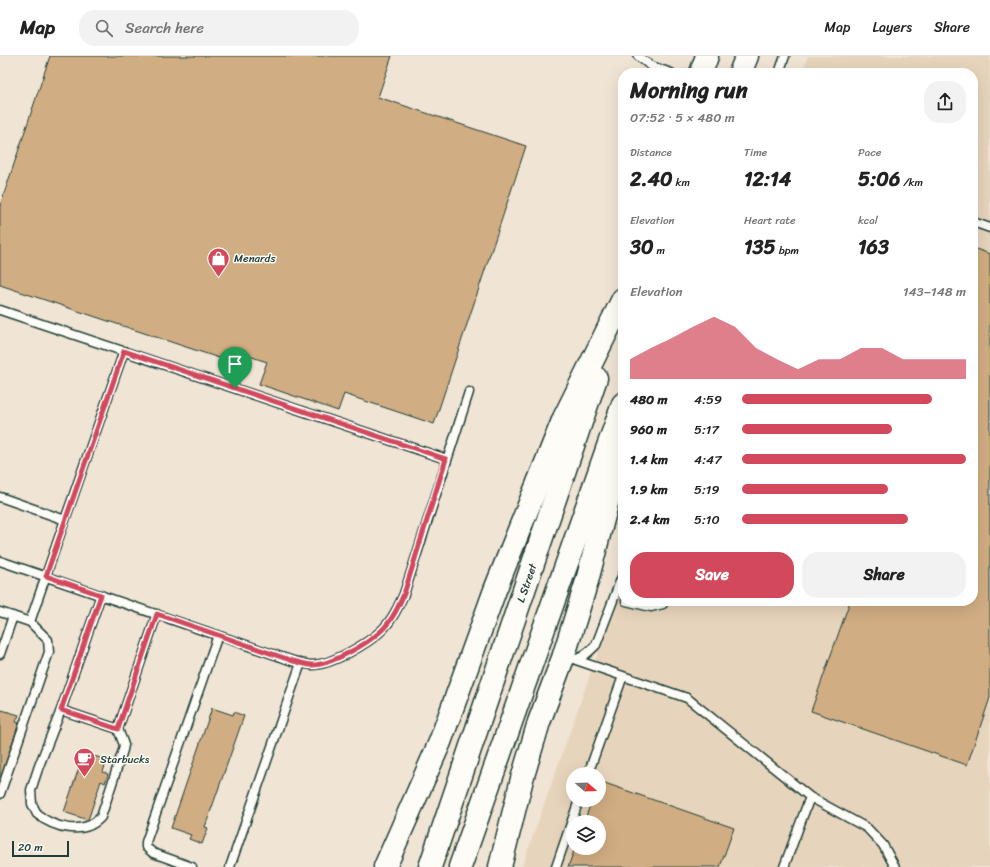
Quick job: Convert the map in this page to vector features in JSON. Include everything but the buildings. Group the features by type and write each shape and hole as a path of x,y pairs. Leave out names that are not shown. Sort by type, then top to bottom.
{"main road":[{"path":"703,68 707,56"},
{"path":"742,68 746,56"},
{"path":"385,864 440,742 495,590 564,418 618,309"},
{"name":"L Street","path":"430,867 618,314"},
{"path":"460,867 618,418"},
{"path":"500,867 522,779 537,729 570,659 587,582 618,461"}],"lane":[{"path":"638,56 651,66 657,68"},
{"path":"781,68 785,56"},
{"path":"978,224 990,228"},
{"path":"0,310 446,459"},
{"path":"30,622 124,351"},
{"path":"0,561 301,663 312,665 332,660 364,643 382,631 394,614 404,594 446,459 469,392"},
{"path":"0,497 65,520"},
{"path":"101,595 61,710 39,766 30,798 37,814 56,824 72,828 84,828 95,824 101,817 124,745 118,729 157,614"},
{"path":"570,659 588,653 596,645 618,601"},
{"path":"0,612 30,622 48,640 50,652 0,794"},
{"path":"0,654 13,616"},
{"path":"192,867 153,853 146,847 146,842 218,635"},
{"path":"570,659 687,698 810,797 867,828 883,845 895,867"},
{"path":"230,867 301,663"},
{"path":"590,767 623,676"},
{"path":"61,710 118,729"},
{"path":"784,867 810,797"},
{"path":"556,867 577,807"}],"shaded area":[{"path":"808,56 990,56 990,867 522,867 618,596 618,606 978,606 978,68 804,68"}],"place":[{"name":"Menards","path":"219,278"},
{"name":"Starbucks","path":"84,778"}],"route":[{"path":"124,351 235,388 446,459 404,594 394,614 382,631 364,643 332,660 312,665 293,661 157,614 118,729 61,710 101,595 46,576 124,351"}]}
